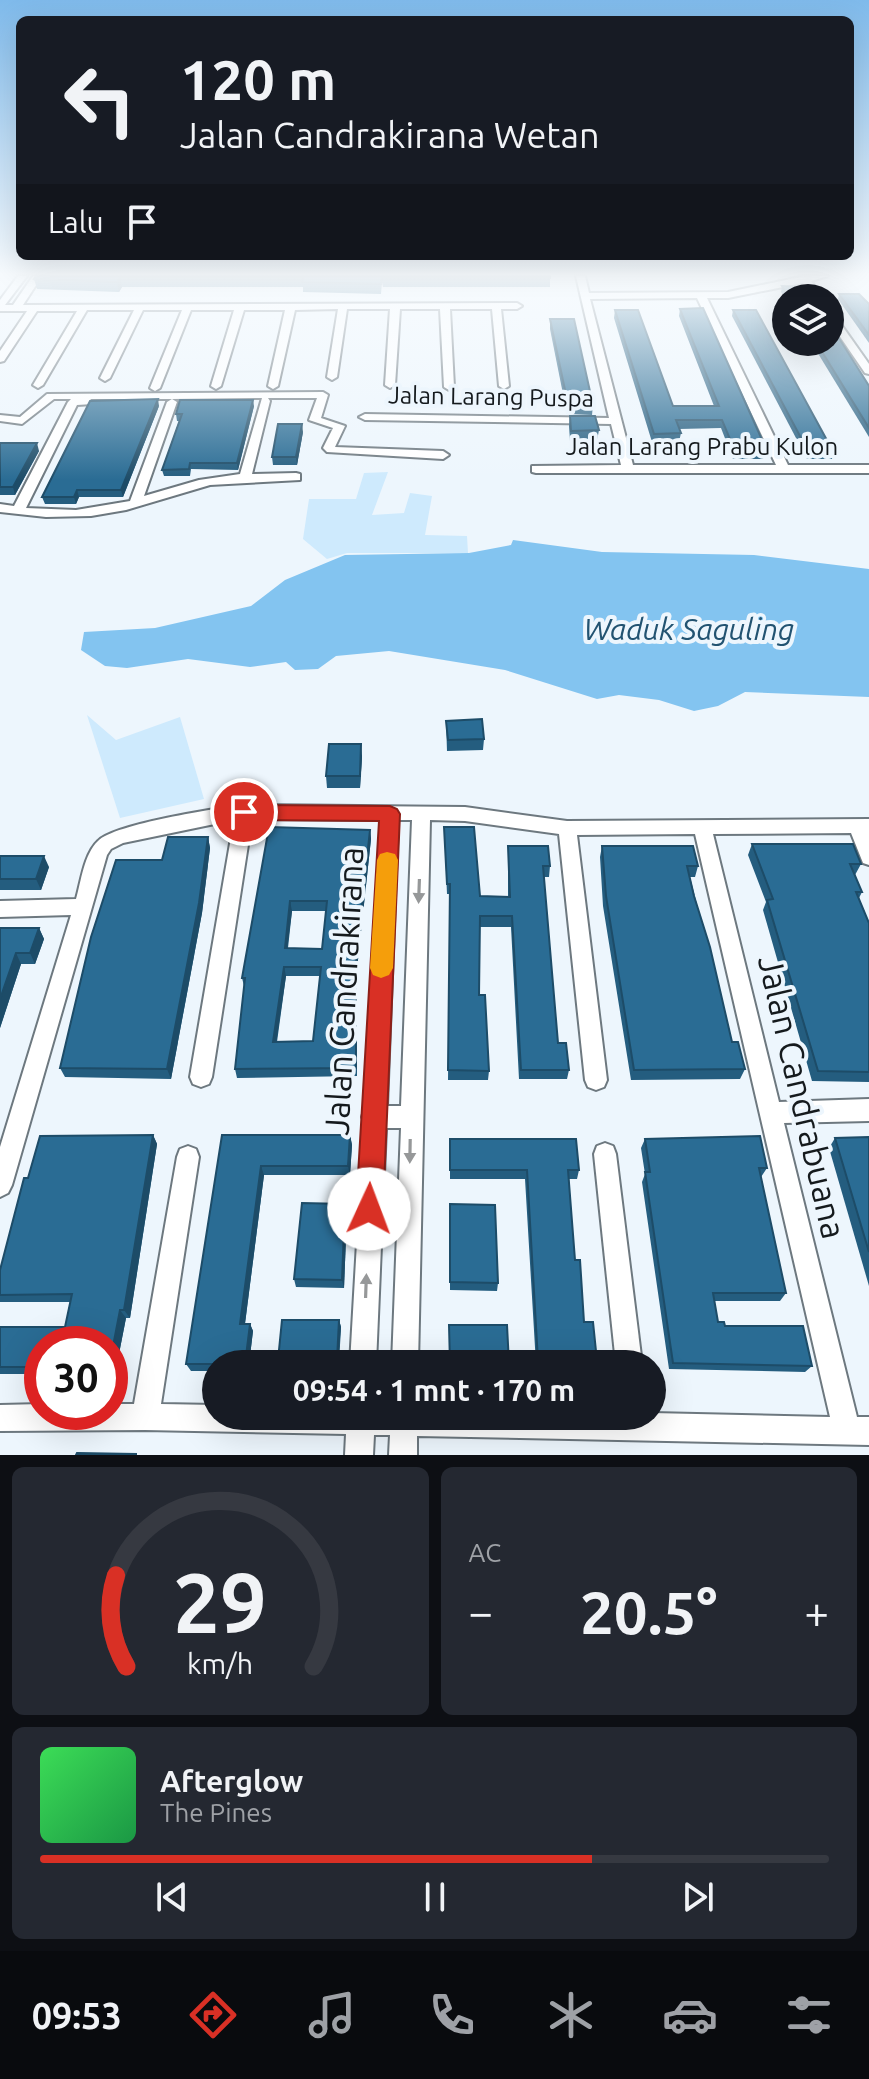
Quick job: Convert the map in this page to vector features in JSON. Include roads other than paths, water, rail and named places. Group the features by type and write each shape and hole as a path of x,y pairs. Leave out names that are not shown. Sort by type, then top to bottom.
{"street":[{"path":"38,385 62,344"},
{"path":"105,378 122,344"},
{"path":"155,388 173,344"},
{"path":"216,386 229,344"},
{"path":"273,386 282,344"},
{"path":"332,377 337,344"},
{"path":"390,385 393,344"},
{"path":"447,344 449,387"},
{"path":"500,344 504,386"},
{"path":"596,344 628,470"},
{"path":"724,344 784,469"},
{"path":"850,344 869,371"},
{"path":"0,418 22,421 51,396 323,395 315,420 339,426 329,448 331,450 443,455"},
{"path":"245,477 265,401"},
{"path":"18,511 73,402 311,401"},
{"path":"135,503 172,402"},
{"name":"Jalan Larang Puspa","path":"365,417 615,421"},
{"name":"Jalan Larang Prabu Kulon","path":"536,469 869,469"},
{"path":"0,508 49,515 85,513 135,503 185,487 245,477 296,477"},
{"path":"201,1077 244,812"},
{"path":"0,1185 99,853 105,844 133,834 244,812 421,813 465,814 567,828 863,825 869,858"},
{"path":"405,1350 421,813"},
{"name":"Jalan Candrakirana","path":"364,1350 390,814"},
{"name":"Jalan Candrabuana","path":"702,826 771,1113 858,1431"},
{"path":"567,828 596,1080"},
{"path":"0,909 83,907"},
{"path":"771,1113 869,1110"},
{"path":"373,1117 410,1117"},
{"path":"605,1154 627,1350"},
{"path":"145,1417 188,1157"},
{"path":"0,1418 202,1417"},
{"path":"666,1422 858,1431"},
{"path":"359,1455 360,1430"},
{"path":"403,1455 404,1430"}],"water":[{"name":"Waduk Saguling","path":"513,540 602,552 754,555 869,569 869,697 745,692 718,706 694,711 659,700 619,695 597,699 505,670 389,651 336,656 318,669 295,670 286,662 250,667 188,659 127,668 105,666 81,650 84,632 155,628 251,606 285,580 345,555 469,553 511,545"}]}
